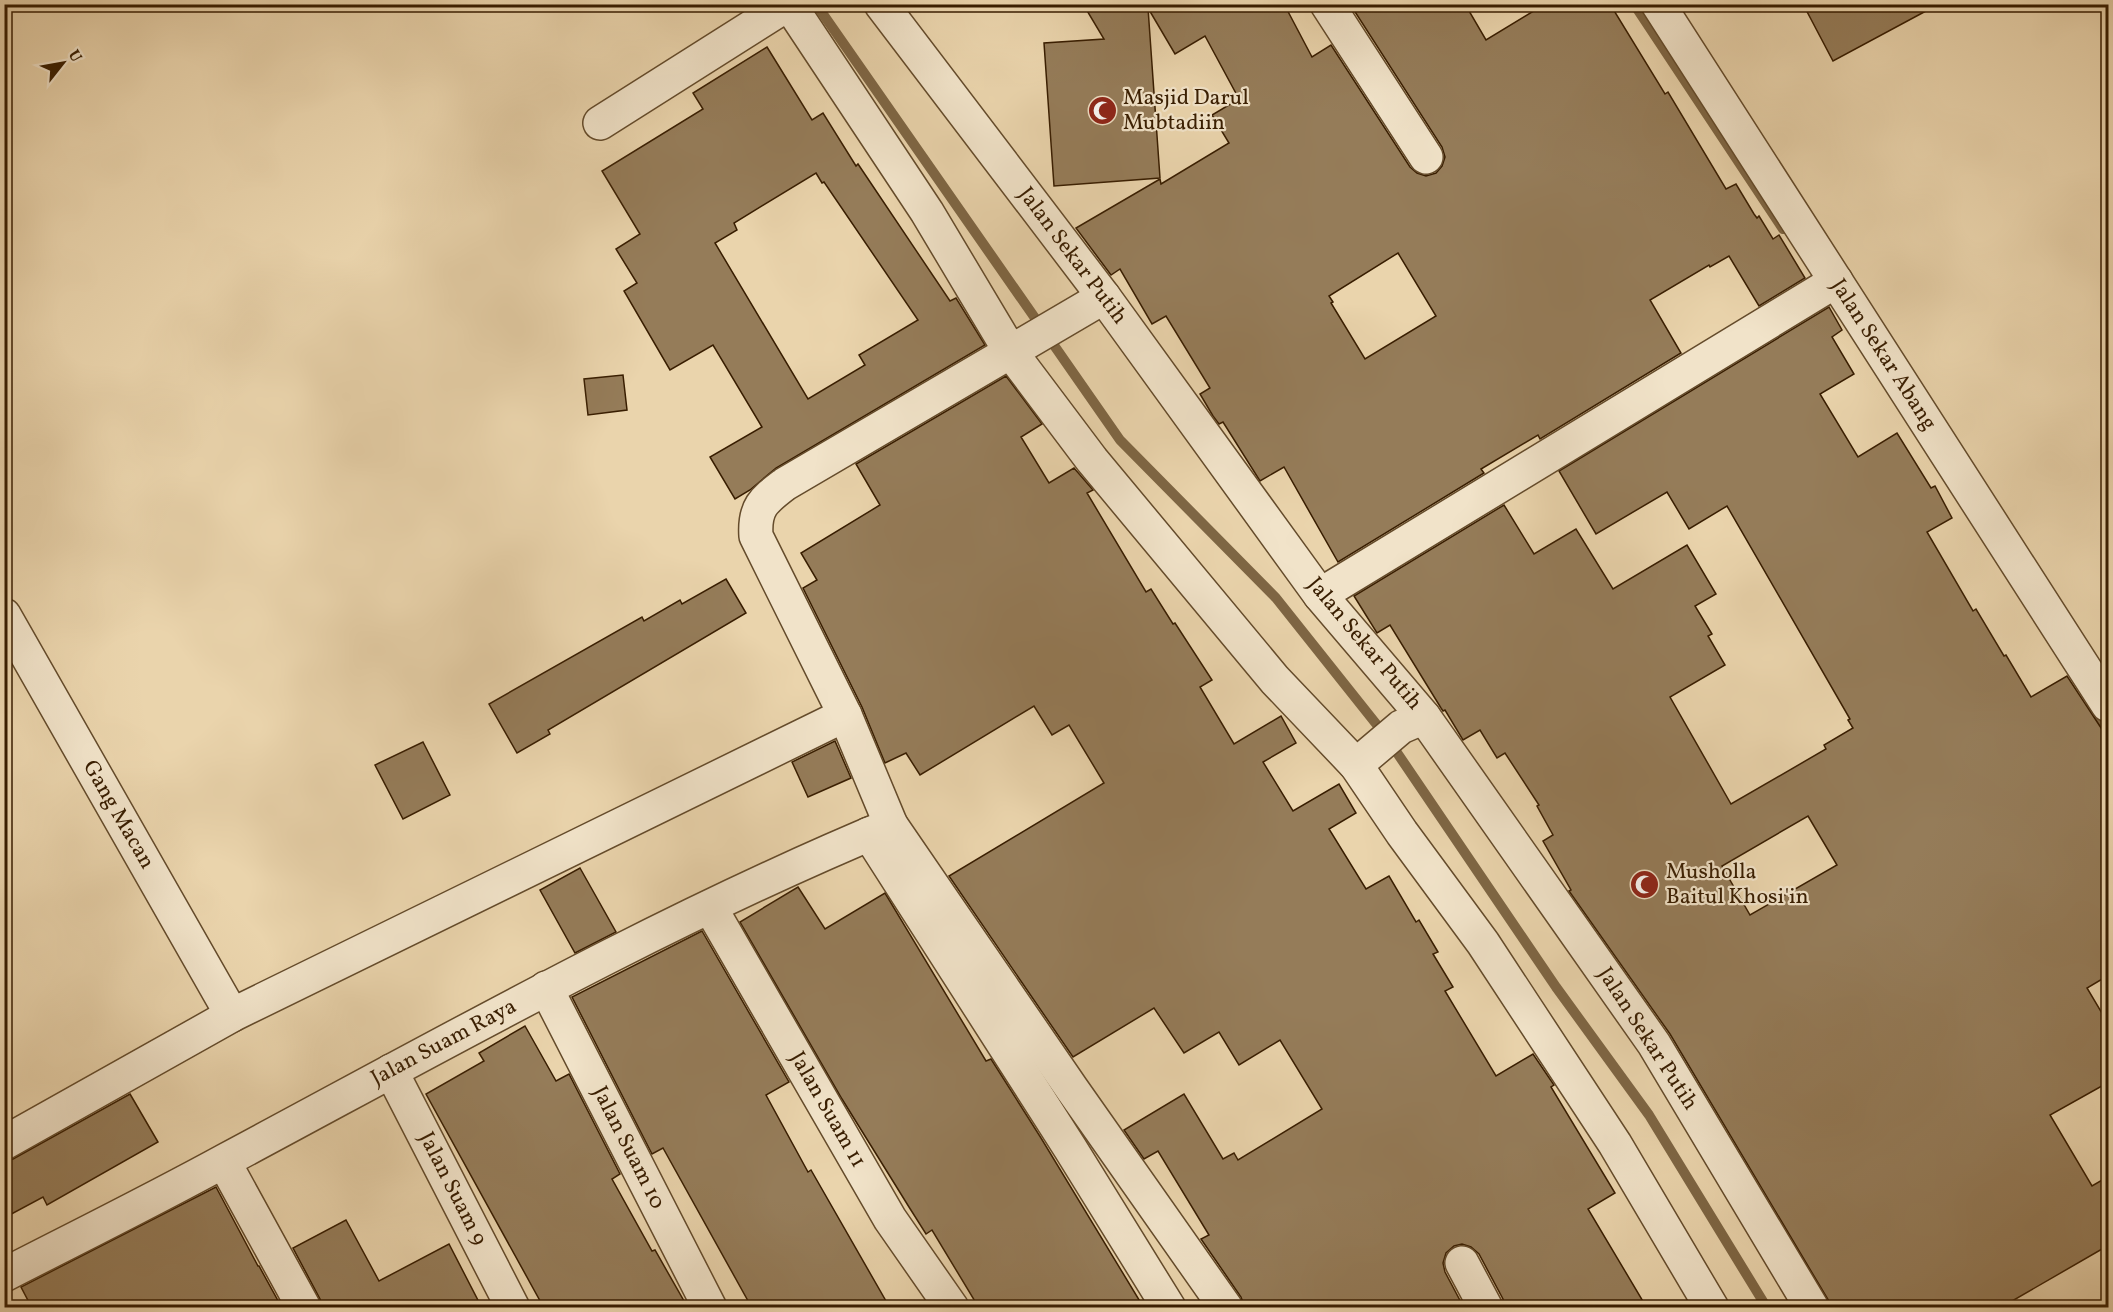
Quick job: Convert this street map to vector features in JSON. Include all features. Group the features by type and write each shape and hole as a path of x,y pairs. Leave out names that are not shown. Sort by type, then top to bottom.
{"street":[{"path":"600,123 788,4 1015,348 1092,460 1275,680 1364,758 1402,833 1483,943 1615,1144 1712,1308"},
{"name":"Jalan Sekar Putih","path":"881,4 1104,297 1413,722 1654,1044 1812,1308"},
{"path":"1327,4 1426,157"},
{"name":"Jalan Sekar Abang","path":"1658,4 1825,288 2109,705"},
{"path":"1320,595 1825,288"},
{"path":"1104,297 785,484 765,500 754,518 756,536 845,716 880,829 1070,1148 1169,1308"},
{"name":"Gang Macan","path":"4,615 232,1015"},
{"path":"4,1143 232,1015 845,716"},
{"path":"1364,758 1413,722"},
{"path":"880,829 1072,1089 1226,1308"},
{"name":"Jalan Suam Raya","path":"4,1275 224,1162 546,988 710,907 880,829"},
{"name":"Jalan Suam 11","path":"710,907 890,1219 952,1308"},
{"name":"Jalan Suam 10","path":"546,988 710,1308"},
{"name":"Jalan Suam 9","path":"391,1071 513,1308"},
{"path":"224,1162 304,1308"},
{"path":"890,1219 929,1308"},
{"path":"1462,1263 1486,1308"}],"building":[{"path":"1083,4 1284,4 1312,57 1331,45 1410,167 1426,176 1436,173 1442,166 1445,157 1442,147 1350,4 1465,4 1486,40 1545,4 1610,4 1665,94 1668,92 1726,189 1736,184 1754,214 1757,218 1759,216 1773,239 1779,235 1805,278 1759,306 1729,256 1710,267 1709,265 1650,300 1681,353 1540,439 1538,435 1481,469 1484,473 1338,562 1284,467 1260,481 1223,422 1219,424 1213,416 1200,394 1210,388 1166,316 1152,324 1120,269 1111,275 1076,228 1160,179 1161,184 1229,143 1212,115 1239,99 1205,36 1175,54 1148,8 1160,178 1054,186 1044,43 1104,39","holes":["1398,253 1436,316 1365,359 1329,296"]},
{"path":"1803,4 1939,4 1833,61"},
{"path":"767,47 812,120 823,113 856,166 858,164 950,301 956,298 985,345 776,468 750,490 735,499 710,457 762,427 713,345 670,370 624,291 637,283 616,249 640,234 602,171 703,109 693,93","holes":["816,173 822,183 824,182 918,320 859,355 865,365 808,399 715,243 737,230 734,223"]},
{"path":"1829,307 1842,330 1832,337 1854,374 1820,394 1858,457 1897,433 1931,488 1935,486 1952,518 1927,532 1973,611 1976,609 2031,697 2067,676 2109,740 2109,975 2087,988 2109,1025 2109,1082 2050,1115 2092,1186 2109,1176 2109,1245 2000,1308 1833,1308 1670,1034 1569,891 1571,890 1543,841 1553,835 1537,806 1539,805 1505,753 1497,758 1480,730 1463,740 1390,625 1377,633 1354,596 1504,505 1534,554 1576,529 1613,589 1687,545 1716,594 1695,606 1712,634 1708,636 1725,665 1670,697 1731,804 1826,749 1824,745 1853,728 1848,720 1850,719 1727,506 1689,529 1667,492 1596,534 1559,471","holes":["1808,816 1837,865 1750,915 1722,866"]},
{"path":"623,375 627,410 588,415 584,379"},
{"path":"1006,376 1042,424 1021,437 1049,483 1074,468 1093,490 1087,493 1146,592 1151,589 1212,680 1200,687 1234,744 1281,716 1296,743 1263,762 1293,811 1339,784 1356,813 1329,829 1366,889 1389,876 1416,922 1419,920 1438,952 1433,954 1453,987 1445,991 1496,1076 1533,1054 1554,1085 1551,1087 1615,1193 1588,1209 1647,1308 1505,1308 1503,1299 1479,1254 1471,1247 1462,1244 1454,1246 1446,1253 1443,1263 1445,1272 1464,1308 1245,1308 1241,1297 1201,1239 1209,1235 1158,1151 1144,1159 1124,1130 1184,1094 1223,1159 1234,1153 1238,1160 1322,1109 1280,1040 1239,1065 1219,1032 1184,1053 1154,1008 1073,1057 949,876 1104,783 1069,725 1052,735 1034,706 920,775 906,753 885,763 862,707 803,588 817,580 801,553 880,505 856,464"},
{"path":"726,579 746,613 548,730 550,734 517,753 489,704 642,617 644,621 680,600 682,604"},
{"path":"835,741 851,778 808,797 792,762"},
{"path":"423,742 450,795 403,819 375,765"},
{"path":"580,868 616,932 575,953 540,890"},
{"path":"798,887 825,929 885,893 986,1061 991,1059 1144,1308 979,1308 932,1230 926,1234 842,1099 740,922"},
{"path":"702,931 789,1082 766,1095 808,1172 811,1170 890,1308 752,1308 663,1148 652,1154 572,997"},
{"path":"525,1026 556,1081 569,1074 620,1174 612,1179 652,1251 655,1250 688,1308 544,1308 426,1094 484,1061 479,1053"},
{"path":"130,1094 158,1142 47,1205 43,1197 4,1218 4,1162"},
{"path":"216,1187 282,1308 32,1308 21,1287"},
{"path":"346,1220 379,1281 449,1244 482,1308 323,1308 293,1248"}],"waterway":[{"path":"816,4 1120,440 1276,598 1385,735 1556,987 1649,1115 1767,1308"},
{"path":"1634,4 1783,229"},
{"path":"2091,706 2108,734"}],"place":[{"name":"Masjid Darul Mubtadiin","path":"1102,111"},
{"name":"Musholla Baitul Khosi'in","path":"1645,885"}]}
